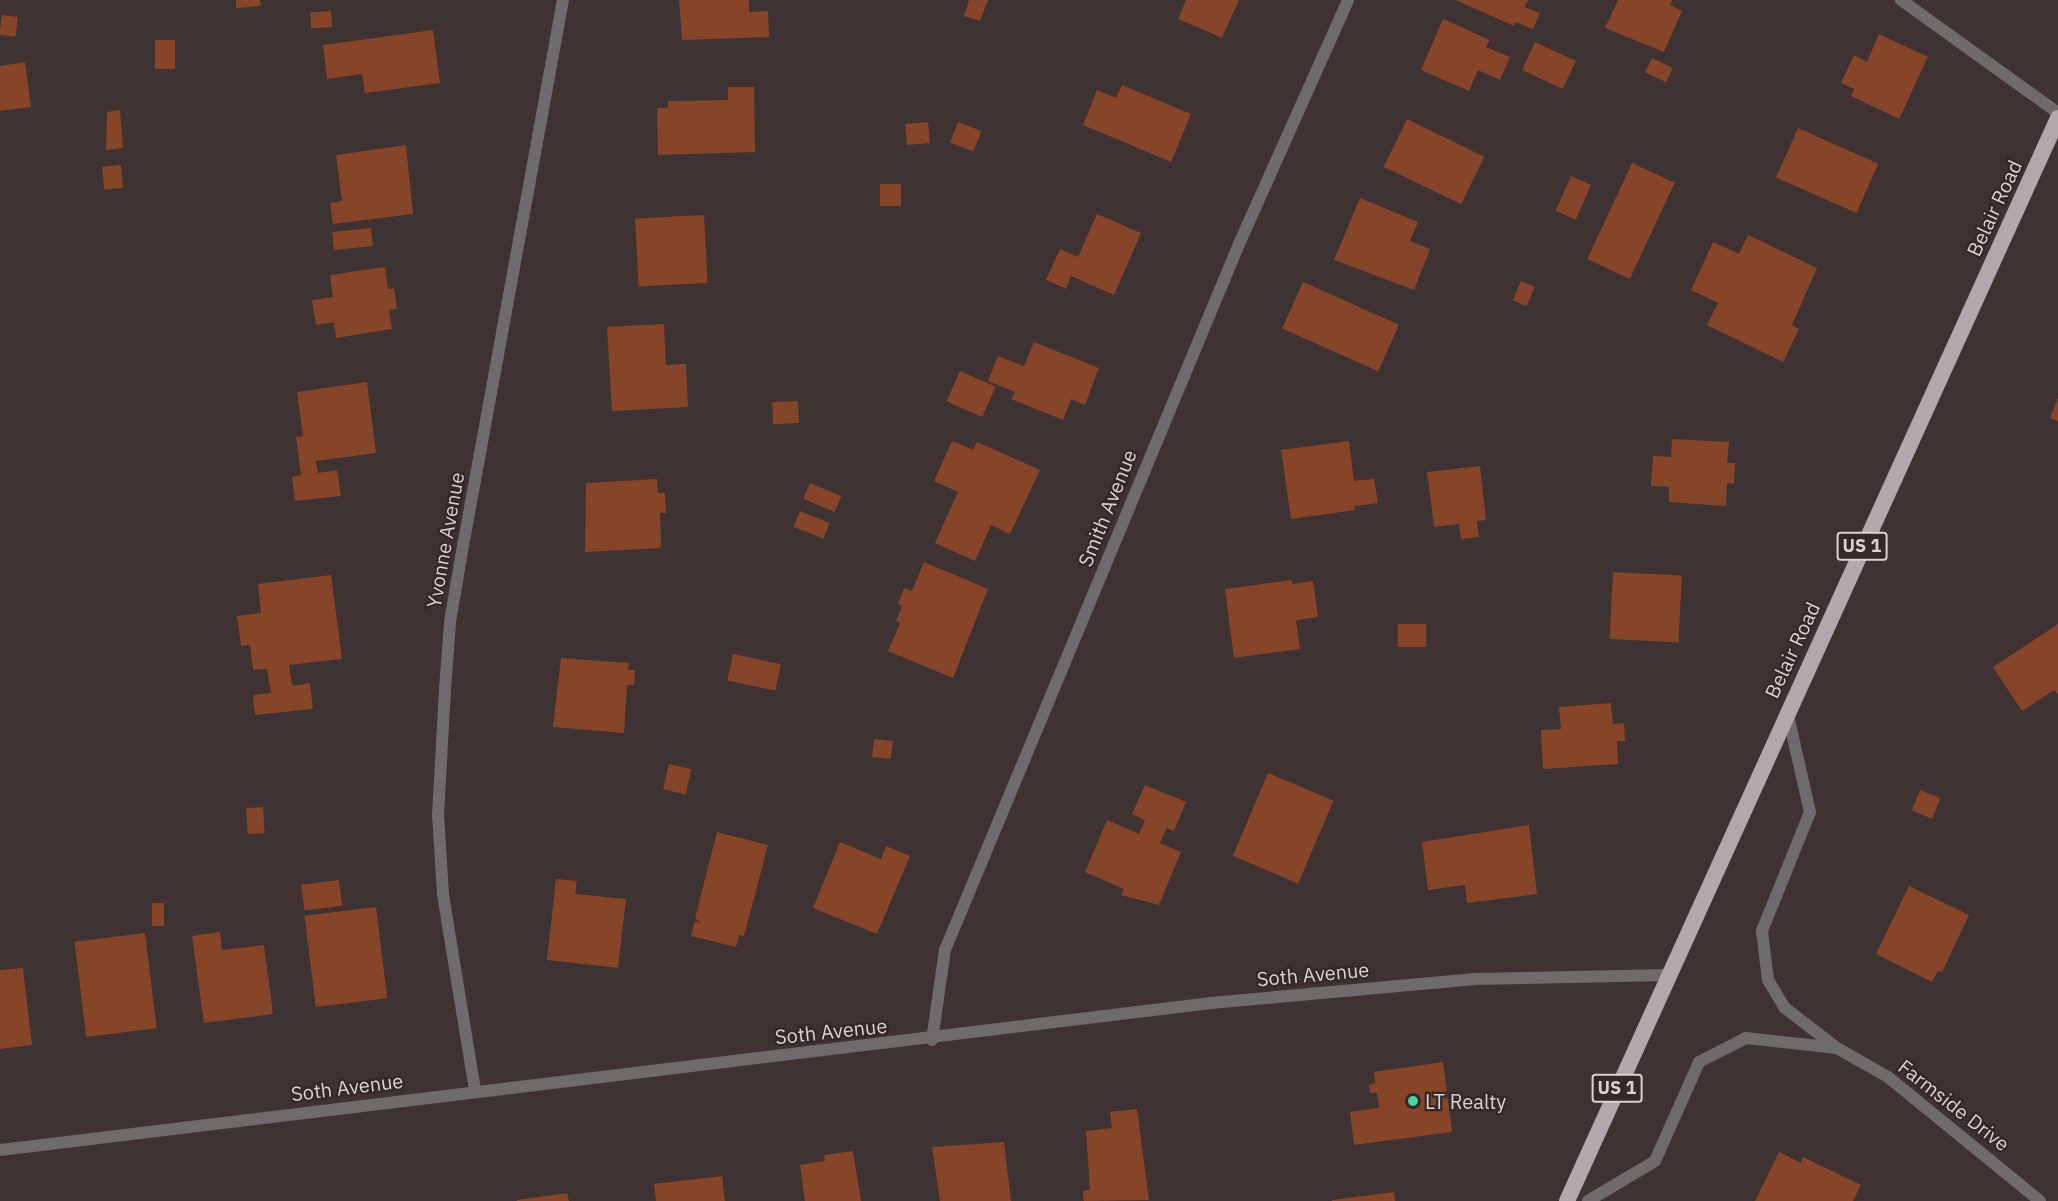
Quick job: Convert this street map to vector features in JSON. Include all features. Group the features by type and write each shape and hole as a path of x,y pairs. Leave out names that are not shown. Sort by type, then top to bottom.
{"highway":[{"name":"Belair Road","path":"1567,1201 1667,975 2058,118"}],"street":[{"name":"Yvonne Avenue","path":"475,1090 443,894 438,815 445,689 463,546 563,0"},
{"name":"Smith Avenue","path":"932,1040 945,950 1230,266 1348,0"},
{"path":"1901,0 2058,113"},
{"name":"Farmside Drive","path":"1787,711 1810,812 1762,931 1768,980 1785,1008 1837,1048 1888,1077 2040,1201"},
{"name":"Soth Avenue","path":"0,1150 475,1090 932,1040 1211,1004 1473,979 1667,975"},
{"name":"Farmside Drive","path":"1588,1201 1655,1161 1699,1062 1746,1038 1837,1048"}],"building":[{"path":"236,0 260,0 261,6 236,8"},
{"path":"679,0 749,0 749,12 768,11 769,37 682,40"},
{"path":"969,0 988,0 980,21 964,16"},
{"path":"1186,0 1239,0 1222,38 1178,19"},
{"path":"1456,0 1528,0 1525,7 1540,13 1533,29 1515,22 1514,26"},
{"path":"1618,0 1672,0 1670,5 1682,11 1664,52 1605,28"},
{"path":"331,11 332,27 311,28 310,12"},
{"path":"2,15 18,17 15,37 0,35"},
{"path":"1443,19 1490,40 1486,47 1510,57 1500,80 1478,70 1469,91 1421,70"},
{"path":"433,30 440,83 365,93 362,74 327,79 323,45"},
{"path":"1879,34 1928,57 1899,119 1851,96 1854,89 1841,83 1854,55 1867,62"},
{"path":"155,40 175,40 175,69 155,69"},
{"path":"1535,42 1576,61 1563,89 1522,70"},
{"path":"1652,58 1673,68 1666,82 1645,73"},
{"path":"25,62 31,107 0,111 0,66"},
{"path":"1122,85 1191,114 1171,162 1083,125 1097,90 1116,98"},
{"path":"728,87 754,87 755,152 658,155 657,108 668,108 668,101 728,100"},
{"path":"120,110 123,148 106,150 107,112"},
{"path":"1407,119 1484,157 1461,204 1384,167"},
{"path":"928,122 930,143 907,145 905,124"},
{"path":"958,122 981,131 973,151 950,143"},
{"path":"1798,128 1878,164 1856,213 1776,177"},
{"path":"406,145 413,214 333,224 330,203 342,201 336,155"},
{"path":"1632,163 1675,183 1630,279 1587,259"},
{"path":"121,165 123,188 104,190 102,167"},
{"path":"1571,176 1591,185 1576,220 1556,211"},
{"path":"880,184 901,184 901,206 880,206"},
{"path":"1360,198 1418,222 1410,241 1430,249 1414,290 1334,260"},
{"path":"1097,214 1141,233 1114,295 1071,276 1066,289 1046,280 1060,249 1078,257"},
{"path":"704,215 708,283 639,287 635,219"},
{"path":"371,228 373,246 334,250 332,232"},
{"path":"1748,235 1817,268 1792,325 1799,329 1783,362 1707,325 1718,303 1691,290 1713,242 1739,254"},
{"path":"385,267 388,289 394,288 397,309 389,310 392,329 336,338 334,322 316,325 312,300 333,297 330,275"},
{"path":"1521,281 1535,287 1527,306 1513,300"},
{"path":"1303,282 1399,325 1378,371 1282,329"},
{"path":"664,324 666,365 686,364 688,407 612,411 607,327"},
{"path":"1034,342 1099,368 1085,405 1071,399 1063,420 1011,399 1015,392 988,381 998,356 1024,366"},
{"path":"960,371 996,387 982,417 947,401"},
{"path":"367,382 376,453 316,461 318,473 337,470 341,496 295,501 292,477 301,475 296,437 303,436 297,392"},
{"path":"2058,398 2058,421 2050,418"},
{"path":"798,401 799,423 773,424 772,402"},
{"path":"1672,439 1729,442 1727,463 1735,463 1734,484 1727,483 1726,506 1669,502 1669,487 1651,486 1653,456 1671,457"},
{"path":"952,441 973,450 977,442 1040,470 1010,534 991,525 975,561 935,543 958,492 934,481"},
{"path":"1349,441 1354,481 1374,479 1378,503 1354,506 1355,510 1291,519 1281,450"},
{"path":"1480,466 1486,520 1477,521 1479,537 1461,539 1459,524 1434,527 1427,472"},
{"path":"657,479 658,493 665,493 666,513 660,513 661,548 585,552 586,483"},
{"path":"810,483 841,496 835,512 803,499"},
{"path":"800,511 830,523 823,539 794,527"},
{"path":"924,562 988,589 953,678 888,651 900,623 896,621 902,606 898,604 904,588 912,591"},
{"path":"1613,572 1682,576 1678,643 1609,639"},
{"path":"331,575 342,659 289,665 292,686 310,683 313,709 255,715 253,695 271,693 267,669 253,670 250,645 241,646 237,616 261,613 258,584"},
{"path":"1292,580 1292,584 1313,581 1318,617 1296,620 1300,649 1234,658 1225,589"},
{"path":"1398,624 1426,624 1426,647 1398,647"},
{"path":"2058,624 2058,694 2054,690 2022,711 1993,667"},
{"path":"733,654 781,664 775,691 727,680"},
{"path":"561,658 629,663 628,670 635,670 634,685 627,685 624,733 553,727"},
{"path":"1611,703 1613,724 1624,723 1625,741 1617,741 1618,764 1543,769 1541,730 1561,729 1559,707"},
{"path":"874,739 893,741 891,759 872,757"},
{"path":"669,764 691,769 686,795 663,789"},
{"path":"1268,773 1333,801 1298,884 1233,856"},
{"path":"1145,785 1186,802 1174,831 1167,828 1160,843 1181,852 1159,905 1121,895 1124,889 1085,872 1107,820 1139,834 1145,820 1132,814"},
{"path":"1920,790 1940,798 1932,819 1912,810"},
{"path":"263,807 265,833 248,834 246,808"},
{"path":"1529,825 1537,894 1467,903 1465,885 1428,890 1422,842"},
{"path":"717,832 768,845 744,936 739,935 736,947 691,936 695,921 701,923 695,918"},
{"path":"840,842 881,859 886,846 910,856 877,934 813,908"},
{"path":"556,879 577,881 575,894 626,899 618,968 547,960"},
{"path":"339,880 342,906 304,910 301,885"},
{"path":"1909,886 1969,915 1942,972 1938,971 1932,982 1876,954"},
{"path":"152,903 164,903 164,926 152,926"},
{"path":"376,907 387,998 316,1007 305,916"},
{"path":"220,932 222,950 264,945 273,1014 204,1023 192,936"},
{"path":"145,933 157,1028 86,1037 75,942"},
{"path":"23,968 32,1045 0,1049 0,970"},
{"name":"LT Realty","path":"1443,1062 1452,1132 1354,1145 1350,1112 1379,1108 1377,1093 1370,1093 1369,1085 1375,1083 1374,1072"},
{"path":"1137,1109 1149,1200 1084,1201 1083,1191 1090,1190 1086,1131 1112,1128 1110,1112"},
{"path":"1004,1142 1011,1201 940,1201 932,1147"},
{"path":"853,1151 861,1201 805,1201 800,1165 825,1161 824,1155"},
{"path":"1779,1152 1801,1163 1803,1157 1861,1185 1853,1201 1755,1201"},
{"path":"722,1176 725,1201 656,1201 654,1184"},
{"path":"1394,1192 1395,1201 1332,1201 1332,1200"},
{"path":"567,1193 569,1201 517,1201 517,1200"}],"place":[{"name":"LT Realty","path":"1413,1101"}]}
